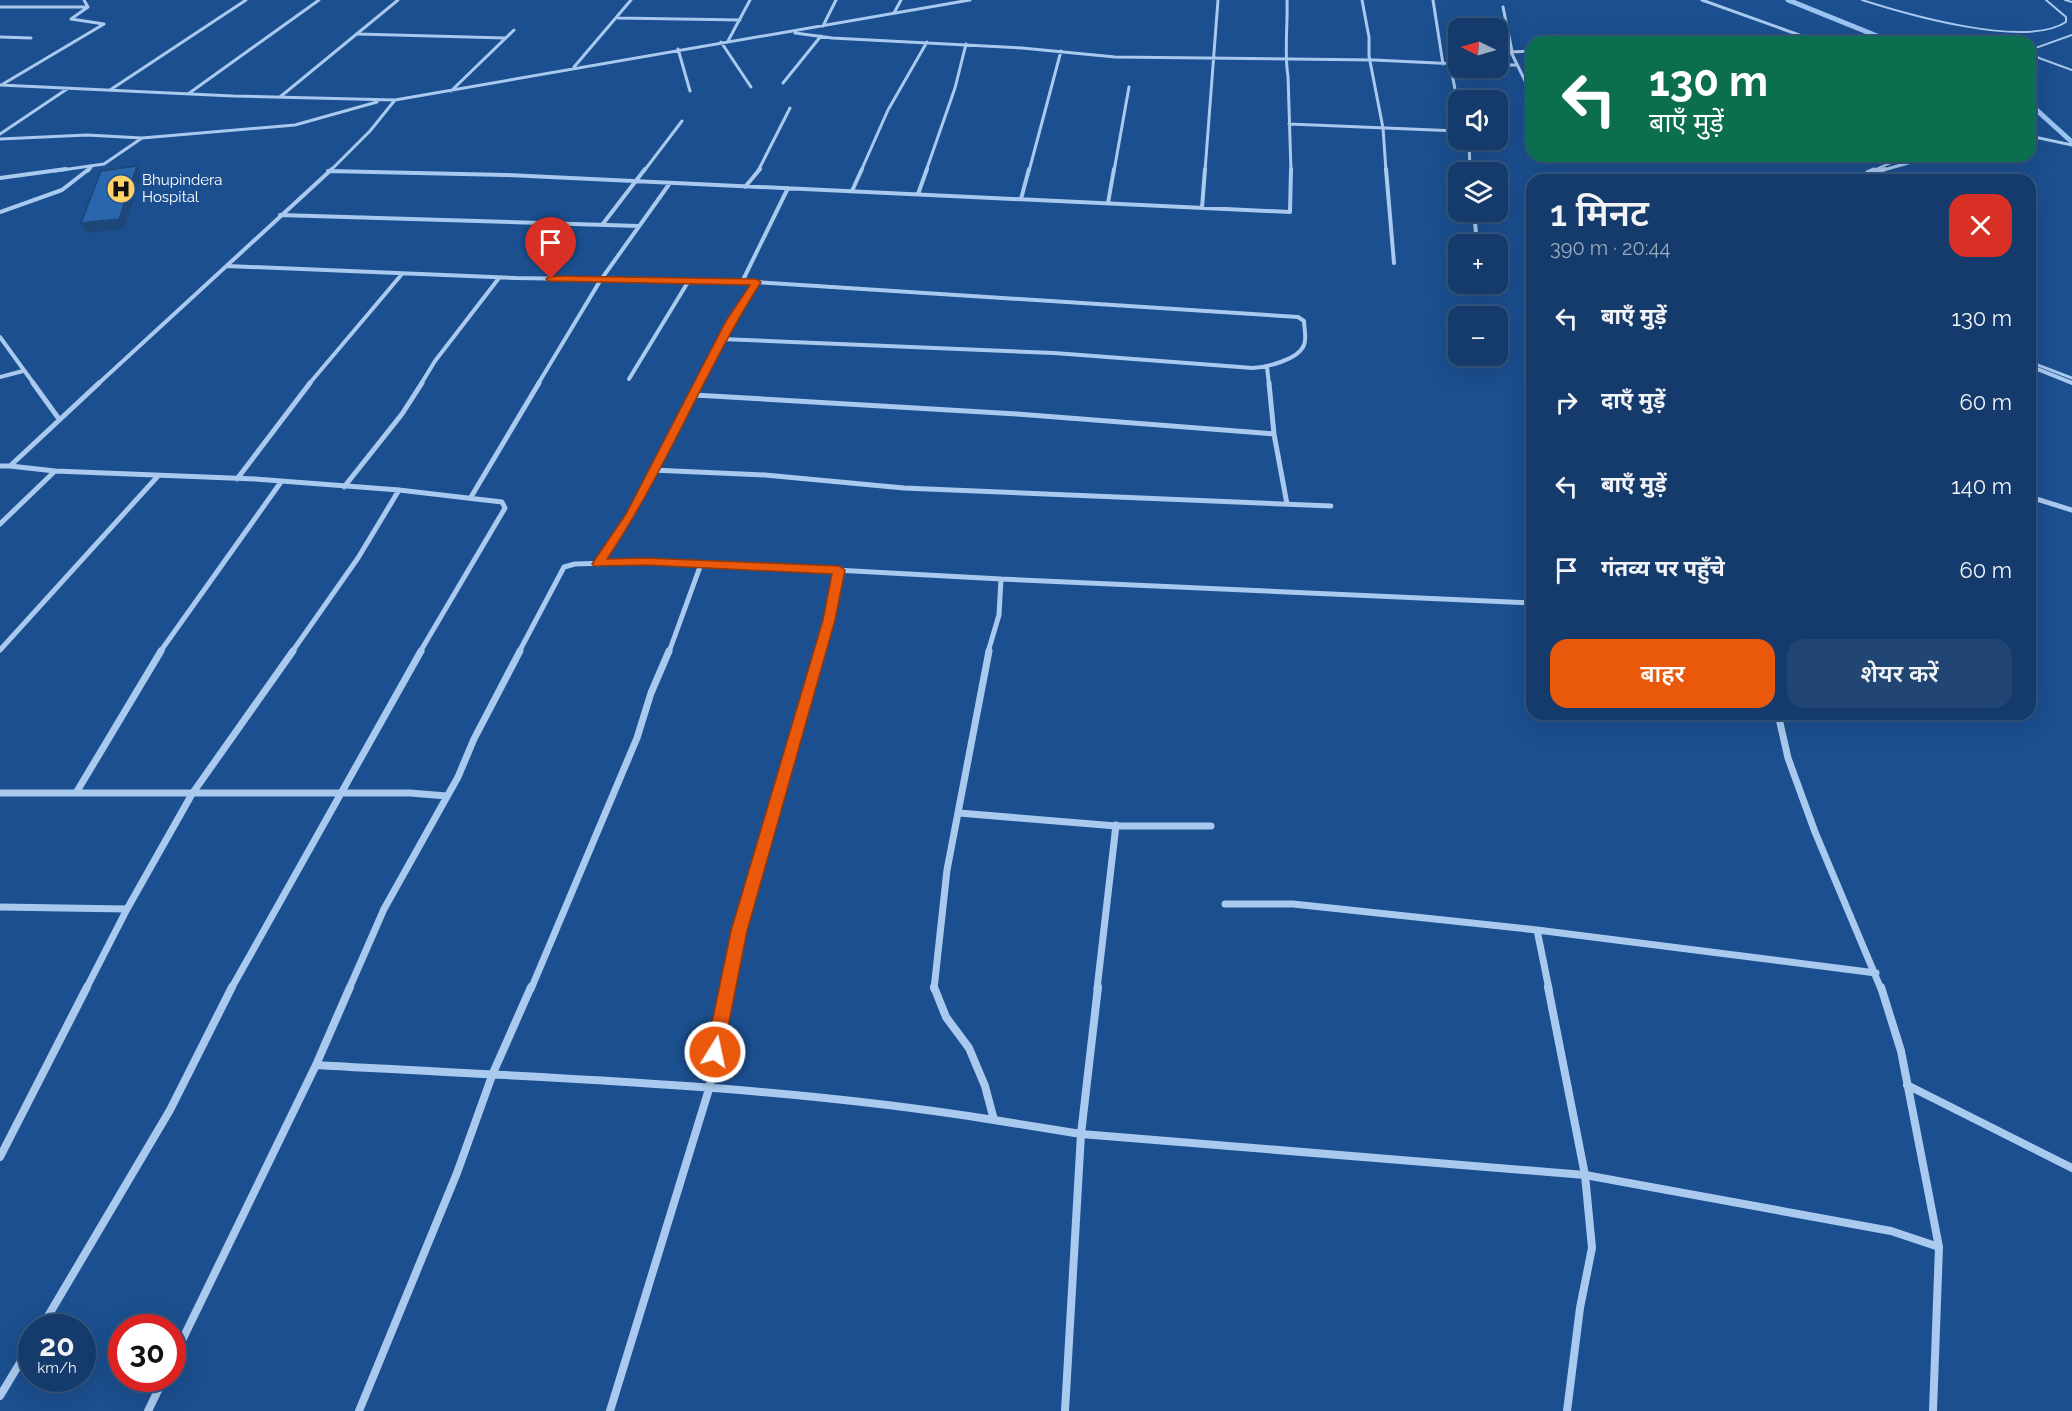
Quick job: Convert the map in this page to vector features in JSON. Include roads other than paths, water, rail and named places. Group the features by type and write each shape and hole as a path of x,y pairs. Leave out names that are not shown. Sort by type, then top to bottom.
{"street":[{"path":"84,0 88,7"},
{"path":"110,90 246,0"},
{"path":"187,94 319,0"},
{"path":"279,97 398,0"},
{"path":"574,68 631,0"},
{"path":"728,41 750,0"},
{"path":"823,26 836,0"},
{"path":"894,13 901,0"},
{"path":"1,85 187,94 395,100 970,0"},
{"path":"1202,208 1218,0"},
{"path":"328,171 506,175 1292,211 1285,61 1288,44 1287,0"},
{"path":"1362,0 1369,37 1370,60 1383,128 1394,263"},
{"path":"1433,0 1443,64"},
{"path":"1702,0 1802,36"},
{"path":"0,7 88,7"},
{"path":"1,85 104,24 71,19 88,7"},
{"path":"1503,7 1512,51 1526,83"},
{"path":"618,18 740,20"},
{"path":"451,91 514,30"},
{"path":"788,32 1115,57 1285,61 1370,60 1448,64"},
{"path":"357,34 505,39"},
{"path":"783,83 820,36"},
{"path":"0,37 31,38"},
{"path":"721,42 751,87"},
{"path":"852,191 888,110 927,42"},
{"path":"918,194 956,88 966,44"},
{"path":"678,49 690,91"},
{"path":"1021,199 1041,131 1060,51"},
{"path":"1512,51 1526,51"},
{"path":"1508,65 1517,65"},
{"path":"1108,203 1129,87"},
{"path":"0,134 69,88"},
{"path":"0,139 87,135 142,138 295,124 383,100"},
{"path":"10,466 328,171 370,131 395,100"},
{"path":"745,187 763,165 790,108"},
{"path":"602,225 682,121"},
{"path":"1289,124 1448,131"},
{"path":"2036,137 2072,145"},
{"path":"0,178 93,166 112,160 142,138"},
{"path":"1863,174 1909,162"},
{"path":"0,212 62,191 80,180 93,166"},
{"path":"471,497 600,281 670,183"},
{"path":"742,282 788,188"},
{"path":"279,215 639,226"},
{"path":"227,266 499,278 756,282 1302,319 1304,338 1300,350 1268,367 1054,353 722,339"},
{"path":"237,479 330,356 402,274"},
{"path":"344,487 402,414 435,361 499,278"},
{"path":"629,379 688,282"},
{"path":"598,564 632,514 652,470 722,339 756,282"},
{"path":"0,337 59,419"},
{"path":"1268,367 1274,434 1287,504"},
{"path":"2036,367 2072,383"},
{"path":"0,377 23,371"},
{"path":"694,395 1017,414 1274,434"},
{"path":"0,466 399,490 502,502 505,508 414,662 373,740 226,998 170,1110 49,1314"},
{"path":"652,470 765,476 904,488 1331,506"},
{"path":"0,524 55,471"},
{"path":"0,650 158,476"},
{"path":"76,793 160,652 281,482"},
{"path":"0,1157 127,909 192,794 358,558 399,490"},
{"path":"2036,499 2072,510"},
{"path":"186,1332 316,1065 384,909 447,796 560,572 569,565 646,562 701,564 1526,603"},
{"path":"359,1411 457,1173 493,1073 573,896 637,738 651,693 678,631 701,564"},
{"path":"610,1411 709,1089 739,931 829,620 839,570"},
{"path":"994,1120 985,1086 969,1048 946,1017 933,986 947,870 983,671 999,615 1001,579"},
{"path":"1779,720 1788,758 1815,832 1876,973 1901,1051 1940,1247 1933,1411"},
{"path":"0,793 341,795 410,793 447,796"},
{"path":"959,813 1071,824 1172,828 1211,826"},
{"path":"1065,1411 1081,1134 1116,825"},
{"path":"1225,904 1293,904 1537,930 1876,973"},
{"path":"0,907 127,909"},
{"path":"1537,930 1585,1175 1592,1248 1580,1308 1567,1411"},
{"path":"316,1065 493,1073 730,1089 887,1103 1081,1134 1585,1175 1892,1231 1940,1247"},
{"path":"1907,1084 2072,1168"},
{"path":"0,1396 18,1367"},
{"path":"148,1411 157,1392"}],"lane":[{"path":"1862,0 1951,26 2024,31 2054,27 2066,22 2066,17 2046,0"},
{"path":"2065,0 2072,2"},
{"path":"2036,48 2072,35"},
{"path":"2036,55 2072,70"},
{"path":"1866,173 1893,162"},
{"path":"2036,366 2072,378"}],"waterway":[{"path":"1788,0 1877,36"},
{"path":"2036,109 2072,142"}],"place":[{"name":"Bhupindera Hospital","path":"121,189"}]}
